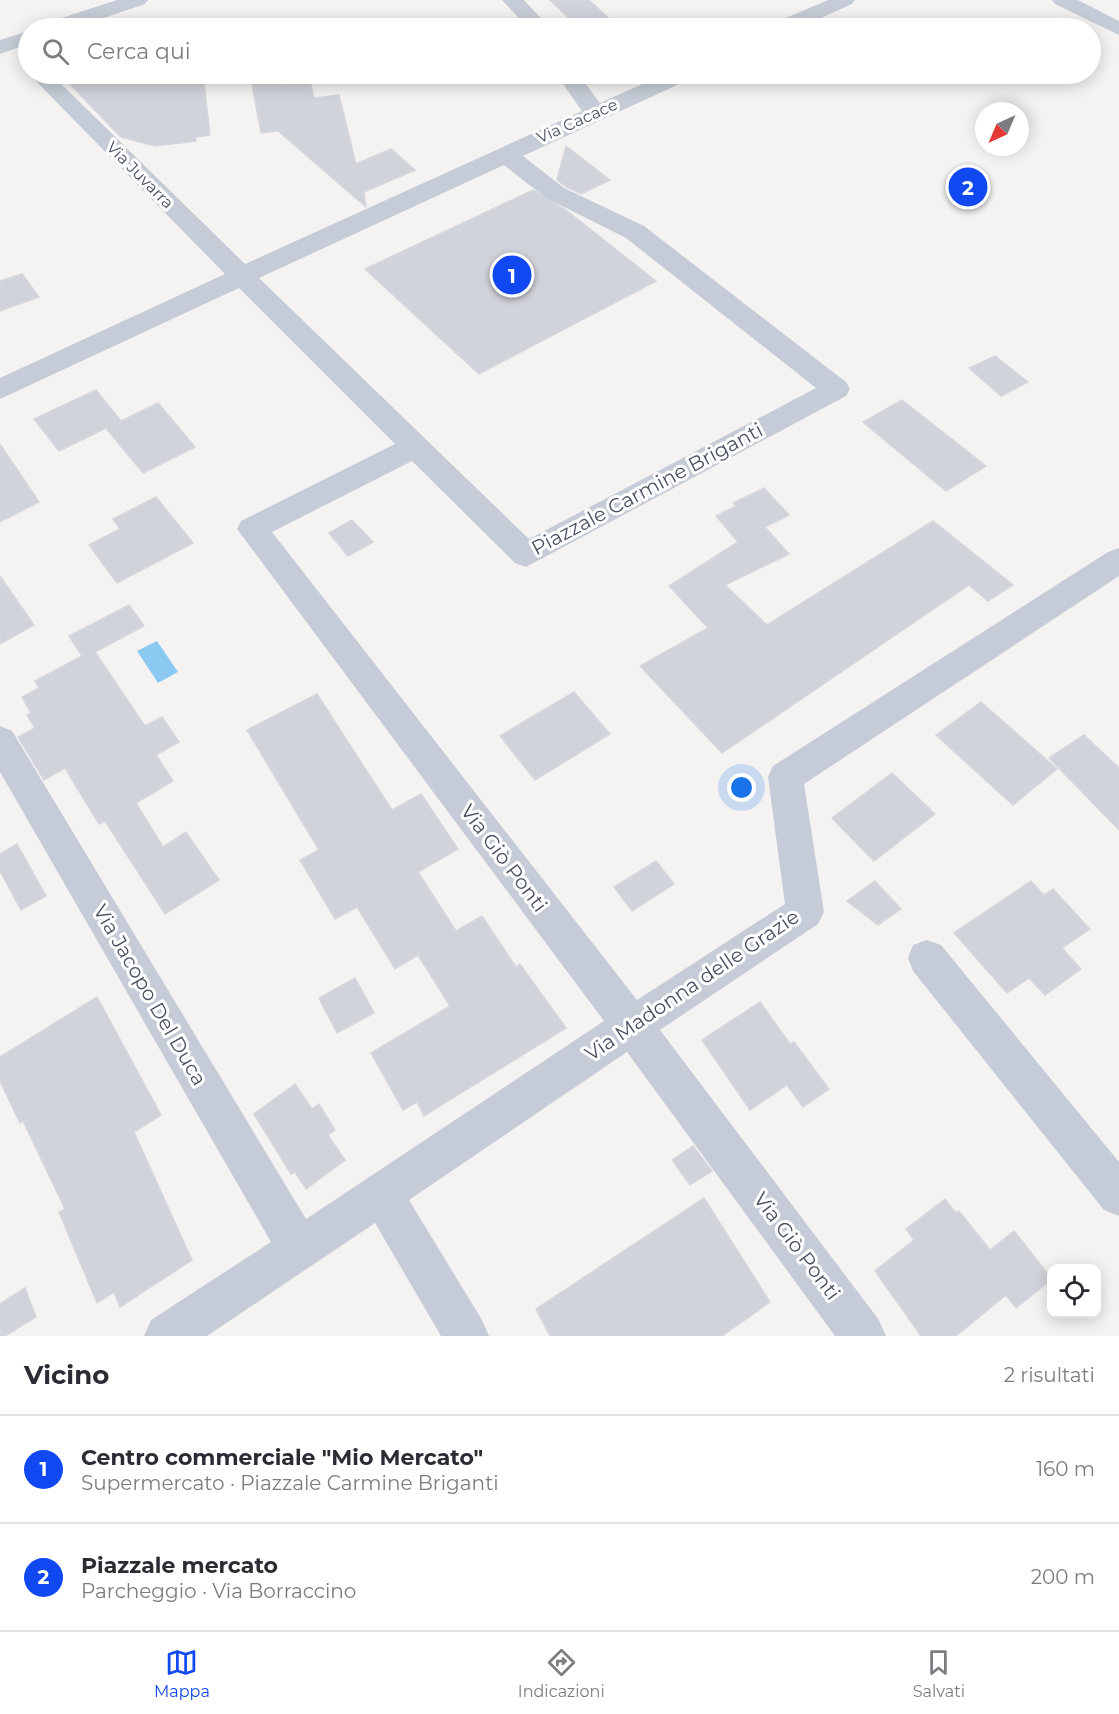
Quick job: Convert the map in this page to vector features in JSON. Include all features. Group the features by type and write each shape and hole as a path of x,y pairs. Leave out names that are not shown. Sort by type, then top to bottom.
{"street":[{"path":"83,0 101,12"},
{"path":"83,18 138,0"},
{"path":"512,0 529,18"},
{"path":"804,18 845,0"},
{"path":"1062,0 1097,18"},
{"path":"1101,20 1119,29"},
{"name":"Via Juvarra","path":"49,84 242,276"},
{"path":"574,84 595,113"},
{"name":"Via Cacace","path":"242,276 660,84"},
{"name":"Piazzale Carmine Briganti","path":"242,276 526,555 836,389 635,232 555,193 505,154"},
{"path":"0,389 242,276"},
{"name":"Via Giò Ponti","path":"416,446 252,529 631,1024 863,1336"},
{"name":"Via Madonna delle Grazie","path":"167,1336 382,1196 631,1024 805,912 785,777 1119,560"},
{"name":"Via Jacopo Del Duca","path":"0,741 300,1250"},
{"path":"927,958 1119,1195"},
{"path":"382,1196 466,1336"}],"water":[{"path":"157,641 178,672 158,683 137,651"}],"building":[{"path":"550,0 589,0 608,18 569,18"},
{"path":"70,84 204,84 210,135 195,137 196,141 155,146 121,137"},
{"path":"252,84 311,84 314,98 339,95 356,164 391,149 415,170 364,192 366,207 278,131 261,133"},
{"path":"566,146 610,180 581,194 557,180"},
{"path":"533,190 566,210 656,281 479,374 365,269"},
{"path":"22,274 39,297 0,311 0,281"},
{"path":"995,356 1028,382 1001,396 969,368"},
{"path":"96,390 121,421 158,403 195,447 143,473 106,428 59,451 34,419"},
{"path":"902,400 986,466 946,491 863,422"},
{"path":"0,444 39,502 0,522"},
{"path":"764,488 789,515 765,527 789,554 725,585 767,625 933,521 1013,585 988,601 969,585 722,753 640,666 708,628 669,586 738,542 716,516 736,506 733,503"},
{"path":"156,497 193,543 117,583 89,545 120,529 113,519"},
{"path":"352,520 373,542 348,556 329,533"},
{"path":"0,576 34,625 0,644"},
{"path":"129,605 144,626 95,652 145,726 162,717 179,742 156,755 173,781 136,803 163,847 186,832 219,880 165,914 105,821 99,824 65,768 44,780 18,737 35,728 27,715 31,713 22,697 39,688 35,681 82,656 69,636"},
{"path":"574,692 610,734 535,780 500,736"},
{"path":"317,694 392,810 421,794 458,849 418,872 456,931 482,916 516,967 520,964 566,1028 424,1116 417,1102 403,1110 371,1053 450,1006 418,955 395,969 357,907 335,919 300,860 319,850 247,730"},
{"path":"981,702 1057,769 1013,805 936,735"},
{"path":"1084,735 1119,768 1119,830 1049,758"},
{"path":"892,773 935,814 874,861 832,818"},
{"path":"17,844 46,896 21,910 0,871 0,854"},
{"path":"656,861 674,884 632,911 614,887"},
{"path":"875,881 901,909 878,925 847,901"},
{"path":"1031,881 1044,895 1053,889 1090,929 1062,948 1081,969 1045,995 1029,978 1007,993 954,933"},
{"path":"355,978 374,1013 337,1033 319,998"},
{"path":"97,997 161,1115 134,1132 192,1260 120,1307 114,1292 97,1303 59,1212 65,1209 23,1121 20,1123 0,1081 0,1057"},
{"path":"760,1002 790,1044 794,1042 829,1089 803,1107 787,1085 750,1110 702,1040"},
{"path":"295,1084 312,1109 319,1104 335,1130 328,1135 345,1160 306,1189 295,1172 291,1174 254,1114"},
{"path":"693,1146 712,1171 690,1185 672,1160"},
{"path":"704,1198 770,1302 722,1336 550,1336 536,1309"},
{"path":"945,1199 956,1213 959,1211 990,1250 1014,1231 1047,1273 1047,1283 1016,1308 1006,1295 956,1336 921,1336 875,1271 914,1240 906,1229"},
{"path":"25,1288 36,1317 5,1336 0,1336 0,1304"}],"place":[{"name":"Piazzale mercato","path":"968,187"},
{"name":"Centro commerciale \"Mio Mercato\"","path":"512,275"}]}
